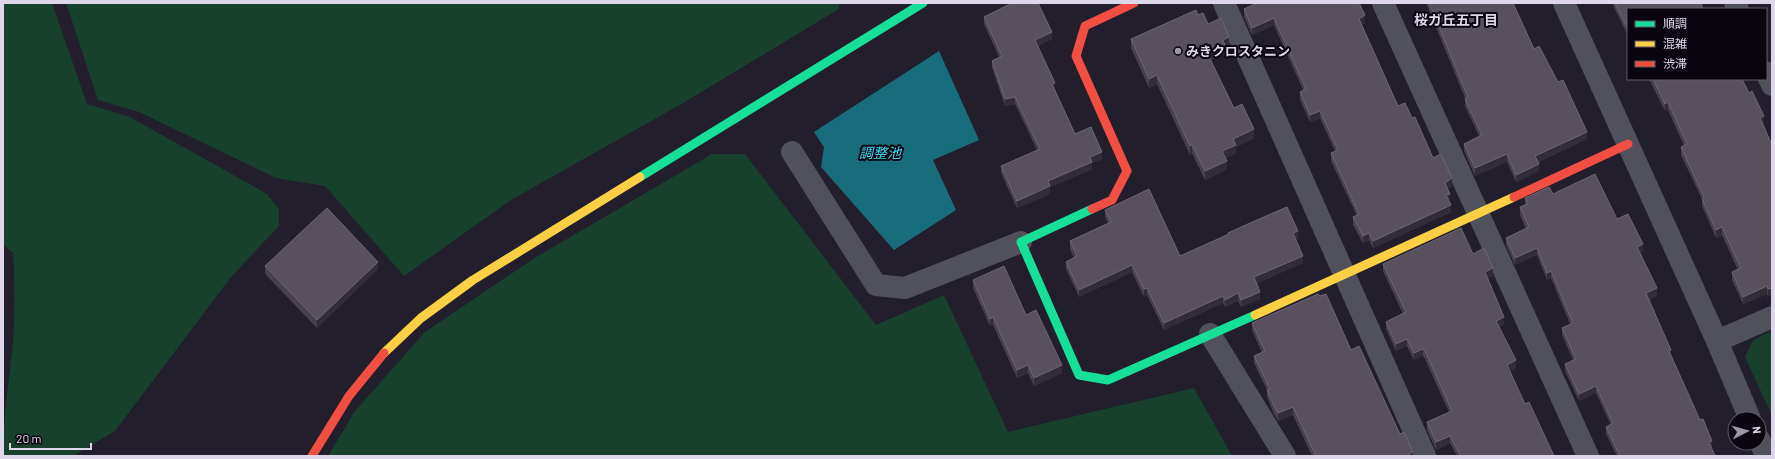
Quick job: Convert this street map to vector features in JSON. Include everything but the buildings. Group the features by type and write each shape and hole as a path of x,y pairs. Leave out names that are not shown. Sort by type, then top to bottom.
{"street":[{"path":"312,456 336,414 375,362 419,319 473,280 923,3"},
{"path":"792,152 876,285 905,288 1021,242 1112,200 1127,171 1076,56 1085,26 1134,3"},
{"path":"1224,3 1343,276 1425,456"},
{"path":"1383,3 1588,456"},
{"path":"1564,3 1717,341 1747,411"},
{"path":"1767,74 1772,85"},
{"path":"1021,242 1079,376 1108,380 1343,276 1628,144"},
{"path":"1717,341 1772,316"},
{"path":"1210,334 1285,456"}],"green space":[{"path":"3,3 52,3 87,104 130,117 267,194 279,209 279,226 231,277 115,431 73,456 3,456 5,413 13,342 14,275 13,253 3,244"},
{"path":"66,3 839,3 839,9 683,103 511,200 404,276 325,186 276,178 139,112 98,100"},
{"path":"712,154 745,154 876,325 944,295 1008,432 1194,388 1232,456 328,456 355,411 425,332 533,259"},
{"path":"1772,331 1772,416 1745,357 1753,340"}],"water":[{"name":"調整池","path":"939,51 979,140 933,160 956,210 894,250 821,167 824,147 814,132"}],"traffic: fast":[{"path":"640,177 923,3"},
{"path":"1092,209 1021,242 1079,375 1108,380 1255,315"}],"traffic: slow":[{"path":"384,353 421,318 473,280 640,177"},
{"path":"1255,315 1514,197"}],"traffic: jam":[{"path":"1092,209 1112,200 1127,171 1076,56 1085,26 1134,3"},
{"path":"1514,197 1628,144"},
{"path":"312,456 349,396 384,353"}],"place":[{"name":"みきクロスタニン","path":"1178,51"}],"district":[{"name":"桜ガ丘五丁目","path":"1456,19"}]}
